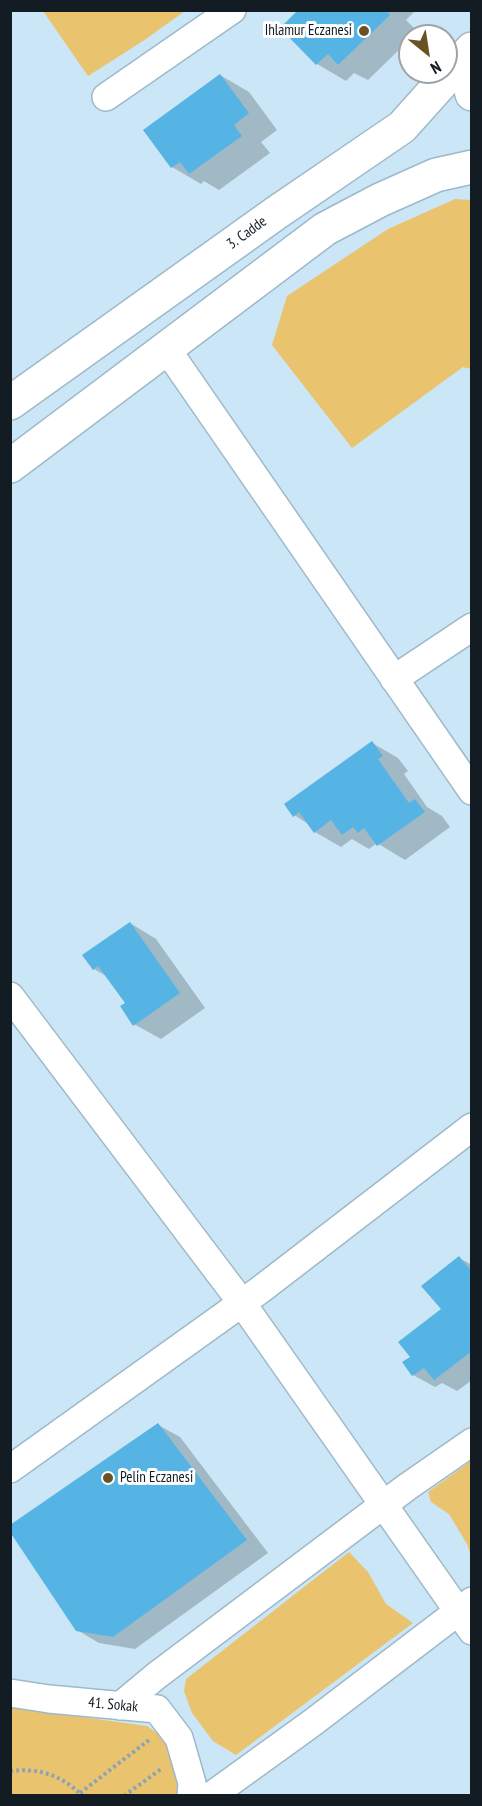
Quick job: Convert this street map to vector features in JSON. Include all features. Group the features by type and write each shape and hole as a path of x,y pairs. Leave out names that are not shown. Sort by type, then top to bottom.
{"main road":[{"path":"471,50 468,77 471,94"},
{"name":"3. Cadde","path":"10,403 276,213 402,127 471,50"},
{"path":"10,466 325,230 380,200 436,175 471,168"}],"street":[{"path":"106,97 232,10"},
{"path":"166,348 471,791"},
{"path":"394,679 471,627"},
{"path":"10,996 242,1303 383,1506 467,1615 211,1796"},
{"path":"10,1469 242,1303 471,1127"},
{"path":"120,1706 156,1676 471,1442"},
{"name":"41. Sokak","path":"10,1693 157,1709 178,1738 184,1753 192,1783 191,1796"}],"path":[{"path":"10,1771 41,1771 67,1782 82,1794 169,1725"},
{"path":"124,1796 184,1753"}],"shaded area":[{"path":"43,11 185,11 88,76"},
{"path":"455,199 471,200 471,369 463,367 352,448 272,345 287,296 388,229"},
{"path":"471,1461 471,1556 467,1544 449,1514 431,1502 428,1492"},
{"path":"349,1552 368,1572 386,1604 413,1623 236,1755 213,1741 192,1713 184,1691 186,1679"},
{"path":"11,1707 147,1726 164,1738 180,1773 177,1795 11,1796"}],"building":[{"path":"298,10 386,10 390,15 338,65 328,54 316,65 280,28"},
{"path":"220,74 249,113 234,125 242,136 189,174 180,162 171,168 143,130"},
{"path":"372,741 383,756 378,759 409,803 415,799 425,812 377,846 364,828 358,833 353,827 342,835 331,820 314,833 299,812 293,817 284,804"},
{"path":"130,922 180,993 133,1026 120,1006 125,1003 98,966 93,970 82,955"},
{"path":"459,1256 472,1272 472,1351 434,1380 424,1368 412,1376 402,1362 410,1357 398,1342 441,1309 421,1286"},
{"path":"158,1423 247,1540 113,1637 76,1631 10,1532 10,1525"}],"place":[{"name":"Ihlamur Eczanesi","path":"364,31"},
{"name":"Pelin Eczanesi","path":"108,1478"}]}
